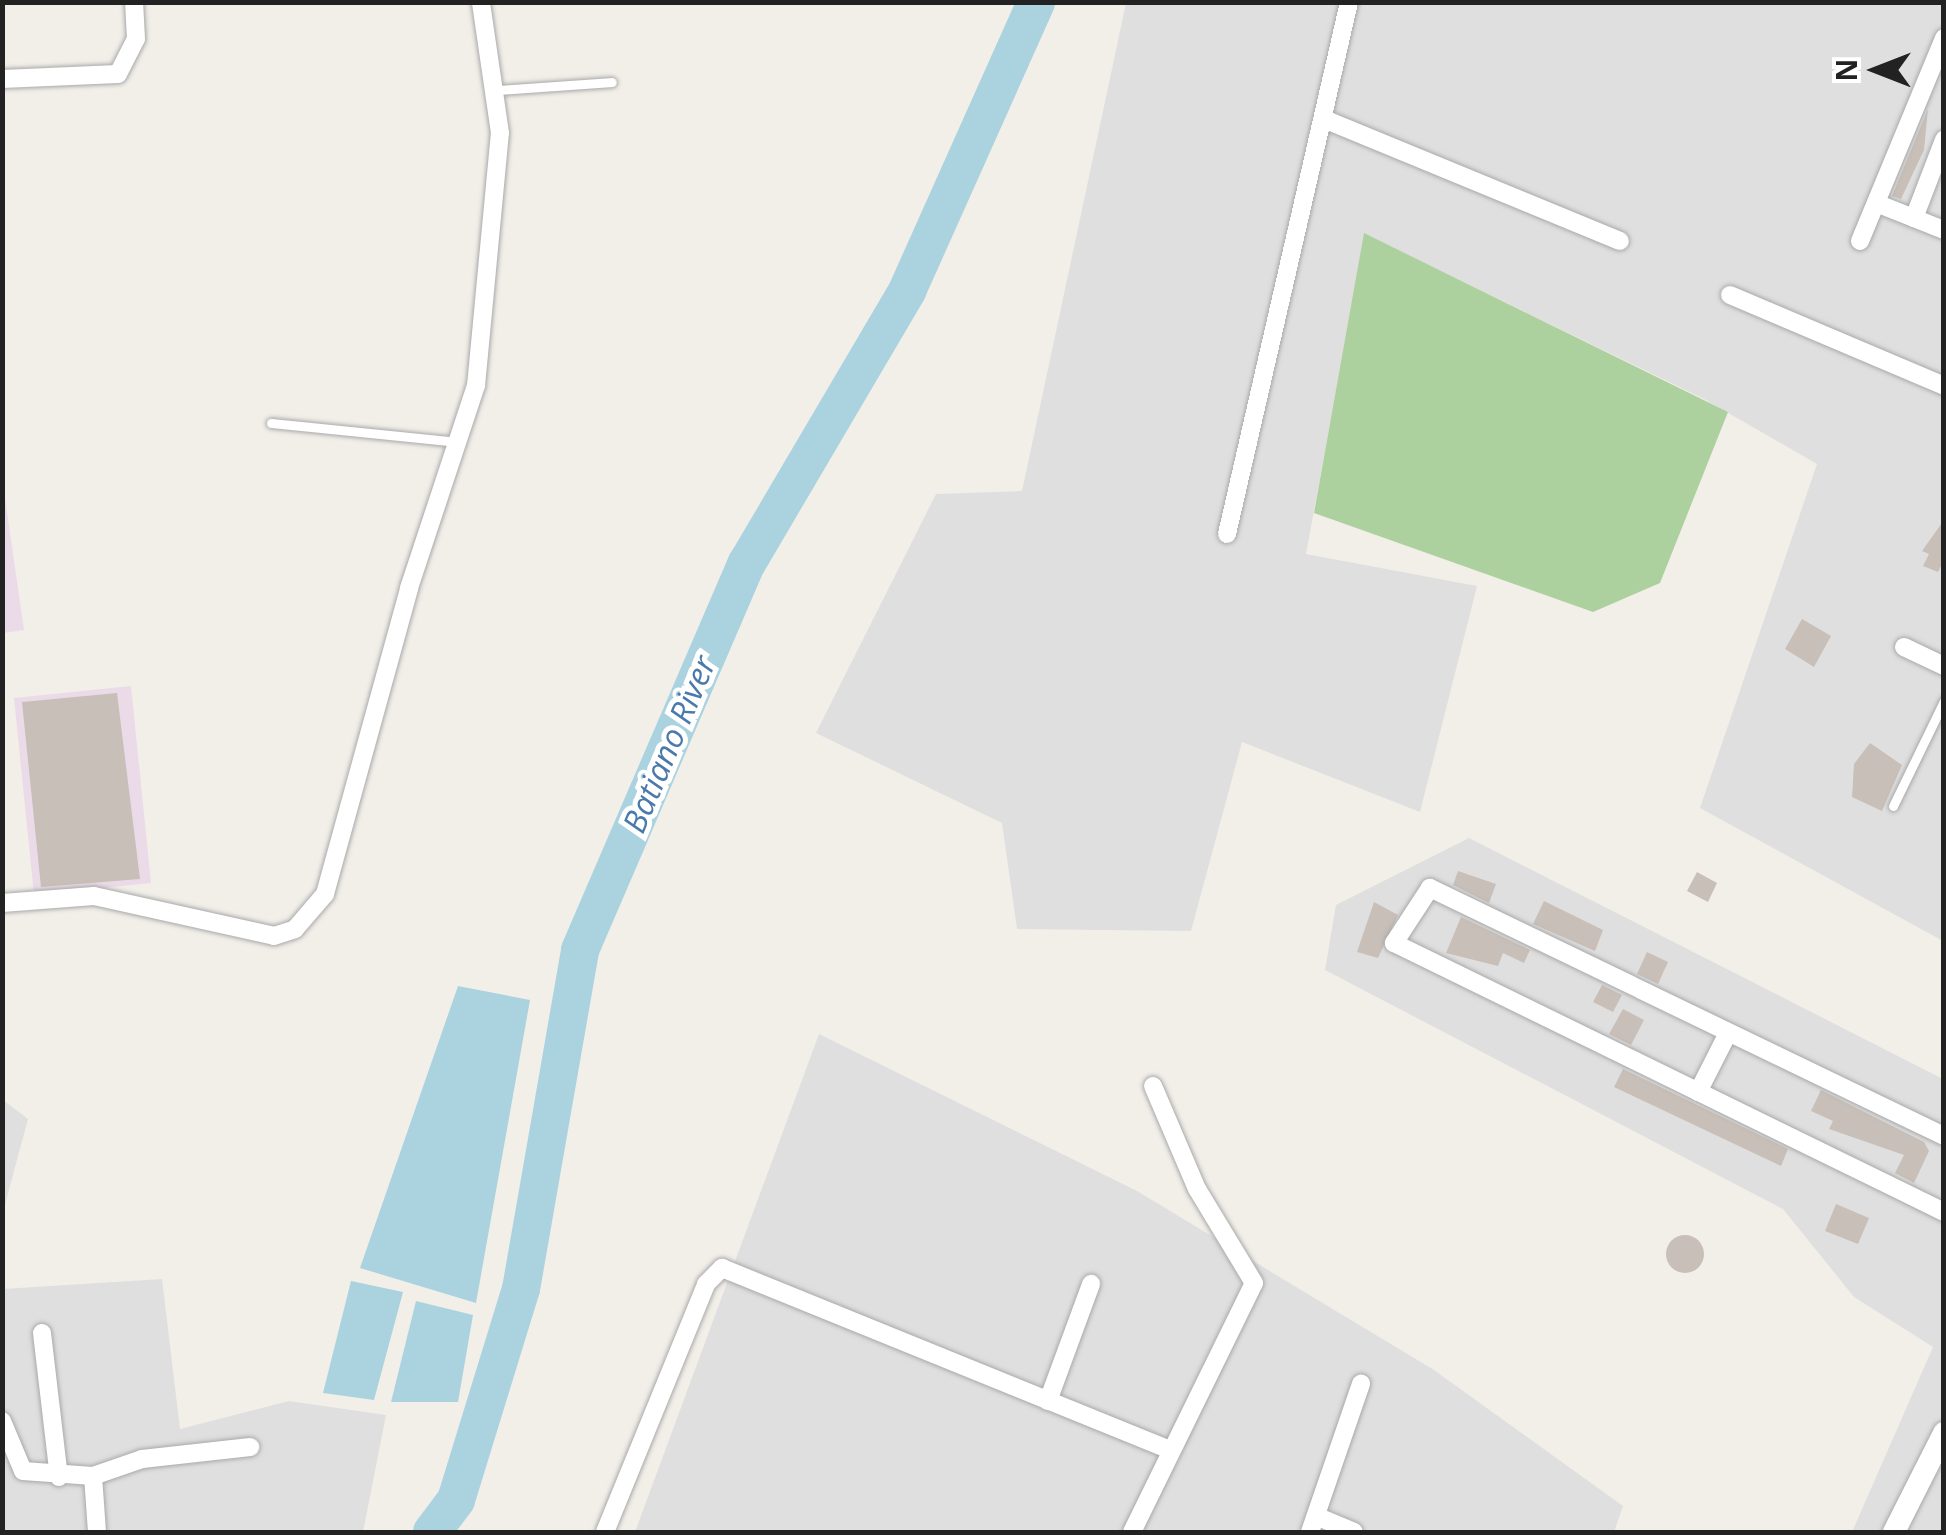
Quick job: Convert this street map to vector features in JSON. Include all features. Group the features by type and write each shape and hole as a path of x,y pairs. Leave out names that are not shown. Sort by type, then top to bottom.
{"street":[{"path":"2,79 118,74 136,39 134,2"},
{"path":"2,903 94,896 244,931 295,929 333,874 409,588 461,442 486,300 499,90 481,2"},
{"path":"1226,534 1272,312 1324,119 1349,2"},
{"path":"1860,241 1944,38"},
{"path":"1324,119 1620,241"},
{"path":"1914,218 1944,140"},
{"path":"1876,203 1944,230"},
{"path":"1730,295 1942,381"},
{"path":"1904,647 1944,666"},
{"path":"1944,1136 1430,888 1394,943 1944,1212"},
{"path":"1698,1092 1728,1032"},
{"path":"1132,1532 1254,1282 1197,1189 1153,1086"},
{"path":"605,1532 706,1284 722,1268 1170,1450"},
{"path":"1048,1401 1091,1284"},
{"path":"42,1333 59,1477"},
{"path":"1354,1532 1313,1524 1361,1384"},
{"path":"2,1421 14,1464 59,1477 93,1476 142,1459 250,1447"},
{"path":"1894,1532 1944,1433"},
{"path":"93,1476 96,1532"}],"lane":[{"path":"499,90 612,82"},
{"path":"271,424 461,442"},
{"path":"1893,806 1944,701"}],"shaded area":[{"path":"1126,3 1943,3 1943,941 1700,808 1817,464 1704,399 1365,234 1306,554 1477,586 1420,812 1242,742 1191,931 1017,929 1002,823 816,733 936,494 1022,491"},
{"path":"2,477 24,630 3,633 2,633"},
{"path":"131,686 151,883 34,895 14,698"},
{"path":"1469,838 1943,1079 1943,1532 1852,1532 1933,1347 1854,1297 1783,1209 1325,970 1336,905"},
{"path":"819,1034 1137,1191 1434,1370 1623,1506 1614,1532 635,1532"},
{"path":"3,1100 28,1119 3,1212"},
{"path":"162,1279 180,1429 289,1401 386,1415 363,1532 3,1532 3,1289"}],"green space":[{"path":"1364,233 1728,412 1660,583 1593,612 1314,513"}],"water":[{"path":"458,986 530,1000 476,1303 360,1268"},
{"path":"351,1281 403,1292 374,1400 323,1393"},
{"path":"416,1301 473,1315 458,1402 391,1402"}],"building":[{"path":"1928,109 1924,150 1901,199 1892,196"},
{"path":"1944,520 1944,560 1938,572 1923,566 1929,554 1922,551"},
{"path":"1802,619 1831,636 1814,667 1785,649"},
{"path":"117,693 140,879 41,887 22,702"},
{"path":"1870,743 1902,765 1882,811 1852,797 1854,764"},
{"path":"1458,871 1496,884 1489,903 1453,885"},
{"path":"1697,872 1717,883 1708,902 1687,891"},
{"path":"1544,901 1603,930 1595,951 1533,924"},
{"path":"1374,902 1398,915 1378,958 1357,952"},
{"path":"1461,917 1530,950 1524,963 1503,953 1498,966 1446,953"},
{"path":"1647,952 1668,962 1658,984 1637,974"},
{"path":"1602,985 1622,995 1613,1012 1593,1002"},
{"path":"1623,1009 1644,1020 1631,1045 1609,1034"},
{"path":"1623,1069 1788,1149 1781,1166 1614,1087"},
{"path":"1821,1090 1924,1142 1929,1151 1914,1183 1895,1173 1904,1155 1829,1129 1833,1121 1811,1111"},
{"path":"1836,1204 1869,1218 1858,1244 1825,1231"},
{"path":"1685,1235 1699,1240 1704,1254 1699,1268 1685,1273 1671,1268 1666,1254 1671,1240"}],"waterway":[{"name":"Batiano River","path":"432,1532 456,1500 521,1289 580,950 747,563 907,291 1036,2"}]}
